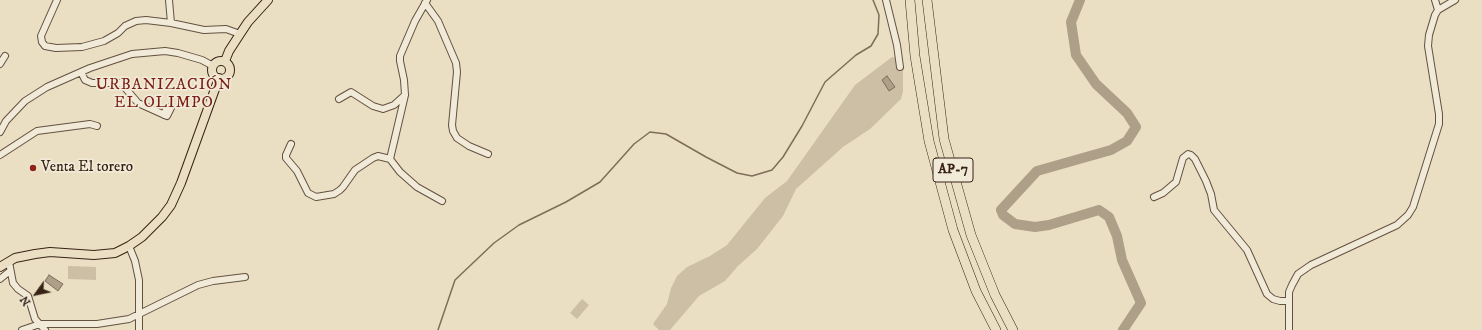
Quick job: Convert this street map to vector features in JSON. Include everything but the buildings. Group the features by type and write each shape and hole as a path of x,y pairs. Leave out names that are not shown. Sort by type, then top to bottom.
{"highway":[{"name":"AP-7","path":"910,0 914,56 928,142 953,230 976,291 996,330"},
{"name":"AP-7","path":"927,0 944,139 971,235 995,295 1014,330"}],"main road":[{"path":"225,62 229,52 248,22 268,0"},
{"path":"219,61 225,62 229,65 229,74 225,78 219,78 213,72 213,66 219,61"},
{"path":"0,267 26,255 50,252 104,256 115,253 129,246 152,228 171,205 181,183 219,78"}],"street":[{"path":"57,0 41,36 42,42 45,46 56,48 82,47 104,41 118,33 125,26 136,21 146,20 171,23 204,30 226,29 240,34"},
{"path":"169,0 171,23"},
{"path":"886,0 897,45 900,67"},
{"path":"1435,0 1441,5"},
{"path":"1289,330 1288,301 1292,285 1298,274 1304,269 1397,225 1408,215 1413,207 1438,124 1439,114 1428,46 1432,22 1441,5 1455,0"},
{"path":"390,159 405,95 400,56 415,21 426,2 438,21 456,63 457,72 452,125 453,132 457,138 469,146 488,154"},
{"path":"0,132 6,121 25,101 47,87 81,72 132,54 165,51 190,56 213,66"},
{"path":"0,64 5,56"},
{"path":"81,72 85,80 92,83 121,84 138,104 164,114"},
{"path":"339,99 351,92 373,106 383,109 394,105 405,95"},
{"path":"0,155 37,131 90,124 97,126"},
{"path":"291,144 286,158 297,171 308,193 316,197 334,194 343,188 355,170 378,156 390,159 400,172 417,188 442,201"},
{"path":"1154,197 1164,193 1174,185 1179,174 1182,158 1188,154 1191,155 1195,159 1212,194 1214,210 1246,250 1267,294 1273,299 1288,301"},
{"path":"129,246 135,261 139,280 139,330"},
{"path":"9,262 13,283 18,289 28,296 35,319 45,330"},
{"path":"0,279 10,271"},
{"path":"22,330 40,324 96,324 129,319 198,285 213,281 245,277"}],"shaded area":[{"path":"892,57 898,58 903,64 903,91 901,99 870,129 843,147 796,189 783,216 757,249 738,266 725,281 699,296 670,330 659,330 653,324 667,304 671,288 677,276 687,267 710,256 727,245 765,198 787,181 855,85"},
{"path":"887,76 895,87 889,91 882,80"},
{"path":"68,266 96,267 96,280 68,279"},
{"path":"49,275 63,284 58,291 45,281"},
{"path":"582,299 589,305 577,319 570,313"}],"waterway":[{"path":"438,330 455,280 494,243 519,225 566,202 600,182 634,144 650,132 666,134 737,173 752,176 772,170 783,157 802,126 825,82 856,55 871,46 878,34 879,15 873,0"},
{"path":"1080,0 1071,22 1076,55 1096,84 1127,113 1136,127 1127,141 1111,150 1037,171 1001,210 1003,215 1015,224 1035,227 1049,225 1099,210 1109,217 1117,236 1122,260 1141,303 1123,330"}],"place":[{"name":"Venta El torero","path":"33,168"}],"district":[{"name":"URBANIZACIÓN EL OLIMPO","path":"164,95"}]}
